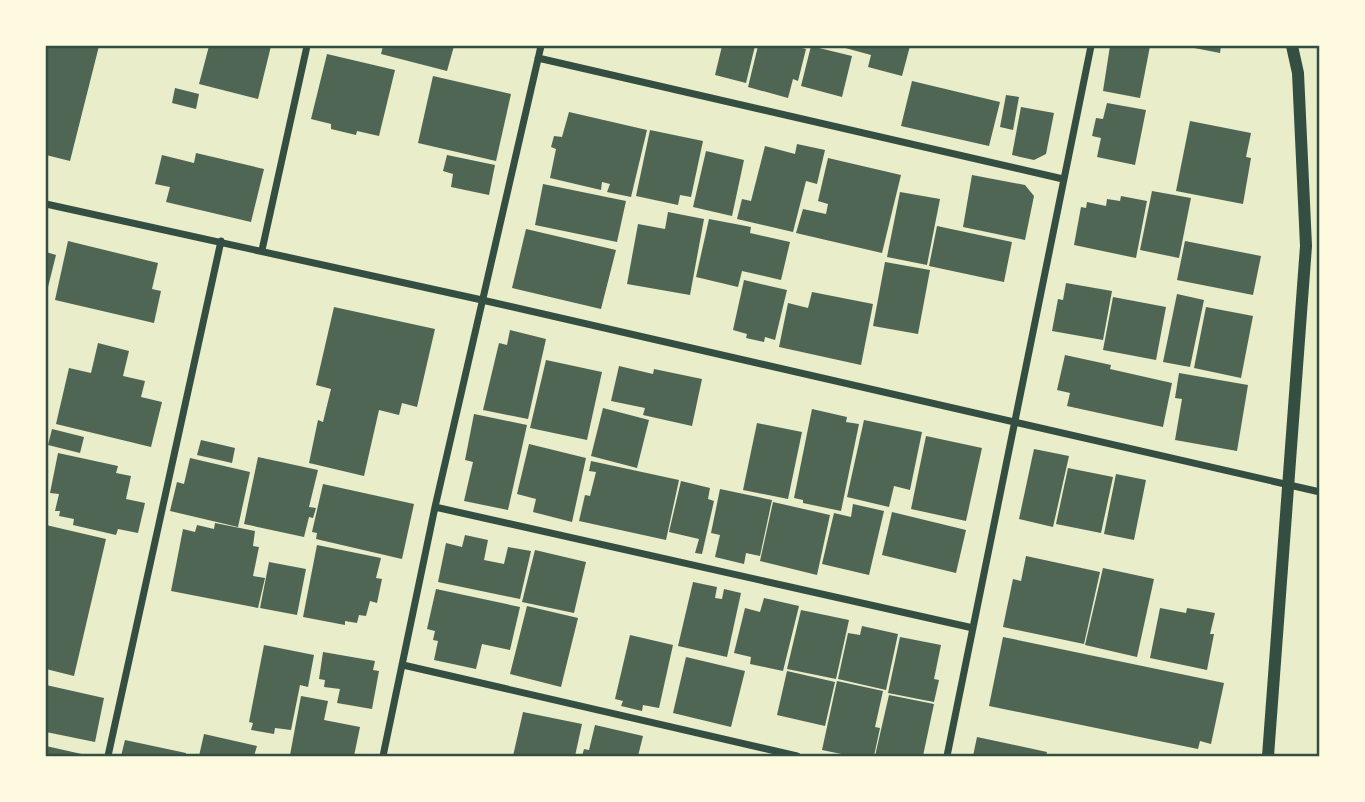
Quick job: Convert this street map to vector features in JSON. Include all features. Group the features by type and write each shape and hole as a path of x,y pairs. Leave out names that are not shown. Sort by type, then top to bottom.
{"street":[{"path":"262,250 307,46"},
{"path":"383,757 435,507 541,46"},
{"path":"947,757 1091,46"},
{"path":"1268,757 1306,246 1298,73 1292,46"},
{"path":"538,58 1063,179"},
{"path":"46,204 1015,420 1320,492"},
{"path":"108,757 221,241"},
{"path":"435,507 973,628"},
{"path":"403,665 797,757"}],"building":[{"path":"46,46 99,46 70,161 46,155"},
{"path":"209,46 271,46 258,99 199,84"},
{"path":"383,46 454,46 447,71 381,54"},
{"path":"722,46 755,46 746,83 715,75"},
{"path":"758,46 794,46 806,49 798,81 793,79 788,98 748,87"},
{"path":"811,46 852,56 842,97 801,86"},
{"path":"838,46 910,46 902,76 868,67 871,55"},
{"path":"1110,46 1150,46 1140,98 1103,91"},
{"path":"1184,46 1221,46 1220,53"},
{"path":"327,54 395,70 379,136 357,131 356,135 331,129 331,124 311,119"},
{"path":"433,76 511,94 496,161 418,143"},
{"path":"912,81 1000,102 989,146 901,126"},
{"path":"175,88 199,94 196,109 172,103"},
{"path":"1006,95 1019,97 1013,130 1000,127"},
{"path":"1107,103 1146,110 1135,165 1097,157 1101,138 1092,136 1096,118 1103,119"},
{"path":"1021,107 1054,113 1046,154 1034,160 1012,155"},
{"path":"569,112 647,130 631,197 607,192 610,184 602,182 601,190 550,178 556,149 551,147 554,136 562,137"},
{"path":"1190,121 1251,133 1246,157 1251,158 1243,204 1176,191"},
{"path":"650,130 703,141 691,197 680,195 678,205 636,196"},
{"path":"797,144 825,150 817,184 806,181 793,232 737,219 742,199 751,201 765,146 795,154"},
{"path":"706,151 744,160 732,216 693,207"},
{"path":"196,153 264,169 251,222 166,202 170,187 155,184 162,155 194,163"},
{"path":"447,155 495,165 489,195 451,187 453,174 443,171"},
{"path":"828,158 901,175 882,253 796,233 803,209 826,214 828,204 818,201"},
{"path":"972,175 1025,185 1034,196 1025,240 963,227"},
{"path":"543,184 626,201 617,242 535,225"},
{"path":"1152,191 1191,198 1179,258 1140,250"},
{"path":"900,192 940,199 927,265 887,257"},
{"path":"1121,196 1147,201 1136,258 1074,245 1081,207 1086,208 1087,202 1106,206 1107,199 1120,201"},
{"path":"668,212 704,219 690,295 627,284 638,224 665,229"},
{"path":"709,219 751,227 750,233 790,242 781,280 742,271 738,287 696,277"},
{"path":"937,226 1012,242 1004,282 929,266"},
{"path":"526,229 616,250 601,309 512,288"},
{"path":"68,241 158,263 152,289 161,291 154,323 55,300"},
{"path":"1185,241 1261,256 1253,295 1177,280"},
{"path":"46,252 56,255 46,295"},
{"path":"885,262 930,270 918,334 873,326"},
{"path":"744,280 787,290 775,340 765,337 764,342 746,338 747,334 733,330"},
{"path":"1066,283 1112,291 1103,340 1052,331 1058,299 1063,300"},
{"path":"812,292 873,304 861,365 779,347 788,303 808,308"},
{"path":"1177,294 1204,300 1190,367 1163,362"},
{"path":"1113,297 1166,307 1156,360 1103,350"},
{"path":"334,307 435,329 417,407 402,403 399,415 379,410 364,476 309,463 318,420 323,422 331,389 316,385"},
{"path":"1206,307 1253,316 1241,378 1194,368"},
{"path":"510,330 546,339 528,419 483,410 499,343 507,345"},
{"path":"98,343 129,351 123,376 145,381 141,397 162,402 151,447 56,424 69,368 91,373"},
{"path":"1065,355 1111,365 1110,369 1172,383 1163,427 1067,406 1070,393 1057,390"},
{"path":"546,360 602,372 587,440 530,428"},
{"path":"619,366 653,374 654,369 702,379 692,426 643,415 645,408 611,401"},
{"path":"1179,373 1248,385 1237,451 1175,440 1182,399 1175,398"},
{"path":"603,408 649,420 637,468 591,456"},
{"path":"812,409 847,417 846,422 859,424 841,511 803,503 803,500 794,498"},
{"path":"474,414 527,425 508,510 464,501 473,462 465,460"},
{"path":"864,420 922,432 910,490 894,486 889,507 847,497"},
{"path":"757,423 802,432 788,499 743,490"},
{"path":"52,429 84,437 80,453 48,445"},
{"path":"926,436 982,448 966,521 911,509"},
{"path":"201,440 235,448 232,463 197,455"},
{"path":"529,444 586,458 572,522 533,512 536,499 517,494"},
{"path":"1034,449 1069,456 1053,527 1019,519"},
{"path":"58,453 118,466 116,473 131,476 126,499 145,503 138,533 118,529 116,535 73,525 74,519 59,516 60,511 55,511 59,494 50,493"},
{"path":"258,457 318,470 309,507 316,508 313,518 309,517 304,537 244,524"},
{"path":"190,458 250,472 238,527 170,511 177,482 184,484"},
{"path":"591,461 679,480 666,540 579,521 585,495 590,496 596,472 589,471"},
{"path":"1068,468 1113,477 1101,533 1056,524"},
{"path":"1116,474 1146,480 1134,540 1104,534"},
{"path":"681,481 710,488 708,499 714,501 702,554 695,553 699,539 669,532"},
{"path":"323,484 414,504 402,559 316,539 317,533 312,532"},
{"path":"720,489 772,500 760,556 746,553 744,564 715,557 720,535 711,533"},
{"path":"773,502 830,515 817,575 760,561"},
{"path":"853,504 884,511 869,575 822,564 834,513 851,517"},
{"path":"892,512 966,530 956,573 882,555"},
{"path":"215,523 255,531 253,546 259,547 253,576 265,578 258,608 171,591 183,529 195,532 197,525 214,529"},
{"path":"46,525 106,539 74,676 46,669"},
{"path":"465,535 488,540 484,560 504,564 508,547 531,551 520,599 438,582 446,543 462,547"},
{"path":"317,545 381,558 376,578 382,579 377,603 370,601 366,616 359,615 357,623 345,621 345,625 303,617"},
{"path":"535,550 586,562 574,613 522,602"},
{"path":"1026,556 1100,572 1084,644 1003,627 1013,579 1021,581"},
{"path":"269,562 306,569 297,615 260,608"},
{"path":"1103,568 1154,579 1137,657 1085,645"},
{"path":"693,582 717,587 715,598 722,599 724,589 741,593 727,657 678,646"},
{"path":"436,589 520,607 510,650 482,644 476,669 434,660 438,641 433,640 435,631 427,629"},
{"path":"764,598 799,606 783,671 750,664 751,657 734,653 745,608 760,612"},
{"path":"527,606 578,618 561,687 510,674"},
{"path":"1160,608 1186,613 1187,608 1215,613 1207,670 1150,658"},
{"path":"801,610 849,620 836,679 787,669"},
{"path":"862,626 898,634 886,690 838,679 848,633 860,635"},
{"path":"630,635 673,645 659,708 643,705 642,711 621,706 623,701 615,699"},
{"path":"900,637 941,645 934,679 939,680 934,702 888,693"},
{"path":"1003,637 1224,683 1211,744 1200,741 1198,749 989,706"},
{"path":"264,645 314,655 308,687 300,685 291,730 275,728 274,734 251,730 253,723 249,722"},
{"path":"323,652 375,661 373,670 379,671 372,709 337,703 340,689 324,687 325,680 319,679"},
{"path":"686,657 745,671 731,727 673,713"},
{"path":"787,671 835,682 825,726 777,715"},
{"path":"837,681 883,691 875,727 880,728 874,756 851,756 822,750"},
{"path":"46,685 104,698 95,742 46,732"},
{"path":"889,695 934,704 923,756 875,756"},
{"path":"301,696 328,701 324,720 360,727 354,756 290,755"},
{"path":"523,712 582,724 575,756 513,756"},
{"path":"595,725 643,736 638,756 582,756 584,749 589,750"},
{"path":"204,734 257,746 254,756 199,756"},
{"path":"977,737 1047,752 1046,756 973,756"},
{"path":"125,740 186,753 186,756 121,756"},
{"path":"46,746 86,755 46,756"}]}
